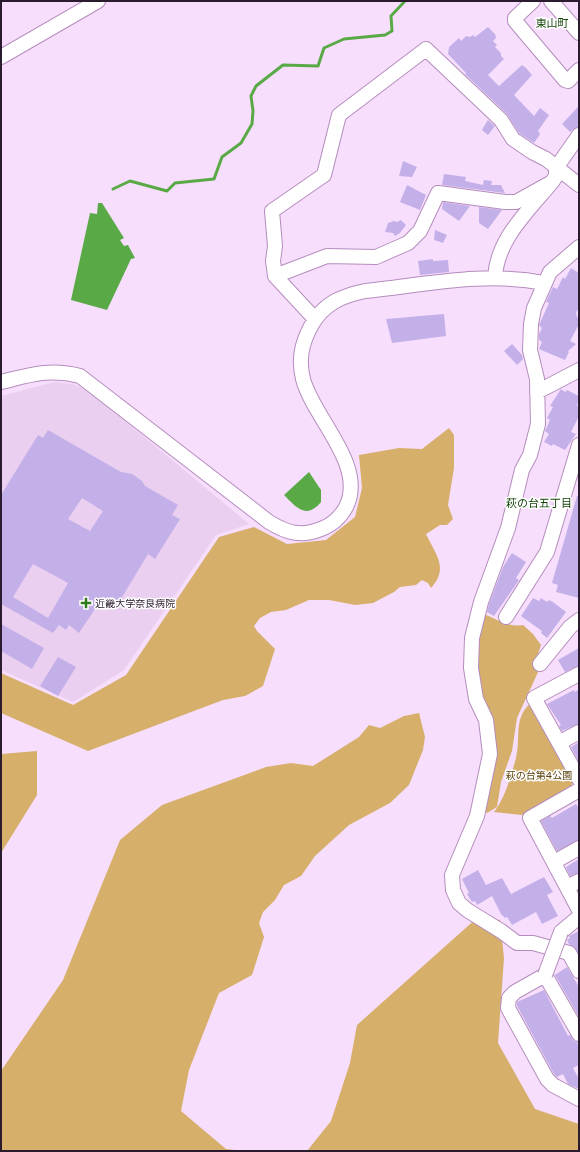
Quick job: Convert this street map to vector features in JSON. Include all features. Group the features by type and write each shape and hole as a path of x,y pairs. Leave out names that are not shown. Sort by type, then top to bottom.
{"street":[{"path":"1,58 98,1"},
{"path":"533,1 515,18 515,21 565,80 568,81 579,70"},
{"path":"550,1 579,33"},
{"path":"315,319 275,276 272,261 275,246 272,211 324,175 339,116 426,49 501,120 513,139 532,152 546,159 579,184"},
{"path":"495,277 498,258 512,231 552,182 556,176 556,168 579,135"},
{"path":"275,276 327,256 376,256 408,243 418,235 438,193 505,202 516,202 552,182"},
{"path":"579,247 550,272 544,283 531,324 530,350 537,379 538,424 530,455 522,470 508,528 481,602 473,630 472,676 476,699 486,720 490,754 477,816 452,875 453,890 459,902 467,910 501,930 517,943 533,943 569,953 579,971"},
{"path":"1,382 37,373 53,371 80,376 269,522 284,531 300,533 312,532 332,523 342,514 348,502 351,483 345,460 304,380 301,353 304,339 315,319 324,309 344,296 365,291 495,277 522,278 544,283"},
{"path":"537,392 579,370"},
{"path":"506,617 547,552 579,445"},
{"path":"540,664 570,627 579,620"},
{"path":"579,674 534,698 579,779"},
{"path":"559,743 579,732"},
{"path":"579,790 530,818 554,862 573,884 579,910"},
{"path":"554,862 579,848"},
{"path":"579,917 561,932 545,975 515,992 509,998 508,1008 547,1079 552,1085 579,1099"},
{"path":"545,975 579,1034"}],"shaded area":[{"path":"98,203 102,203 124,238 120,240 124,246 128,245 135,258 131,259 107,310 71,300 90,213 97,214"},
{"name":"近畿大学奈良病院","path":"55,382 73,384 89,391 249,524 216,535 124,670 73,702 1,670 1,396"},
{"path":"309,472 321,490 321,502 311,510 306,511 301,510 284,495"}],"green space":[{"path":"449,428 454,435 454,468 448,505 453,519 447,525 440,525 426,534 437,555 440,568 436,581 431,588 428,583 422,580 416,585 400,587 394,592 373,603 355,605 329,600 309,600 286,610 271,612 260,618 254,626 275,649 263,686 245,696 223,700 88,751 1,713 1,673 73,705 126,675 219,537 254,527 287,544 326,540 355,517 362,488 359,455 399,448 422,449"},
{"path":"482,613 507,624 518,626 523,625 533,634 541,645 537,657 539,670 517,718 512,751 501,782 497,807 487,813 483,808 491,767 475,656"},
{"name":"萩の台第4公園","path":"531,703 573,780 572,788 522,815 494,812 510,779 516,758 522,715"},
{"path":"419,713 425,737 423,750 409,785 390,803 349,825 315,856 301,876 284,885 275,900 263,912 259,923 264,937 252,975 219,993 189,1070 181,1111 226,1149 244,1151 1,1151 1,1071 63,980 120,840 162,805 266,767 291,763 313,766 359,737 369,725 380,728 404,716"},
{"path":"37,751 37,795 1,853 1,754"},
{"path":"478,917 500,920 504,958 498,1043 535,1109 579,1124 579,1151 307,1151 331,1121 350,1063 357,1025"}],"building":[{"path":"488,27 495,34 496,38 493,41 497,45 495,47 504,59 488,75 499,86 522,65 532,75 514,95 534,116 540,108 549,115 538,131 540,133 539,136 534,143 519,133 507,114 465,74 466,73 448,54 449,47 459,38 461,41 466,36 470,37 473,35 475,37"},
{"path":"579,106 579,127 570,132 562,124"},
{"path":"488,120 495,126 488,135 482,130"},
{"path":"403,161 417,167 412,177 399,176"},
{"path":"444,174 466,177 465,181 483,185 484,180 492,181 491,185 501,185 505,193 442,185"},
{"path":"407,185 426,195 420,210 400,202"},
{"path":"443,202 470,206 459,221 442,209"},
{"path":"479,207 502,210 488,229 479,223"},
{"path":"401,220 406,225 400,233 395,236 393,233 385,232 388,223"},
{"path":"435,230 447,235 443,243 434,240"},
{"path":"433,259 433,261 448,260 449,272 420,275 418,261"},
{"path":"571,268 579,273 579,307 576,313 577,317 579,318 579,324 570,341 576,344 568,351 569,352 565,360 539,349 542,342 539,340 539,334 542,328 539,325 549,303 546,302 553,287 557,289 563,277 565,279"},
{"path":"444,314 446,336 392,343 386,319"},
{"path":"512,344 522,355 523,359 517,365 504,351"},
{"path":"561,389 565,392 567,390 579,396 577,406 579,407 579,416 571,432 576,434 565,450 553,444 552,446 544,442 549,434 545,431 550,420 547,418 553,407 550,406"},
{"path":"48,430 121,472 132,474 142,481 145,486 178,505 172,515 180,519 155,559 148,554 115,609 101,600 79,633 69,625 66,630 59,625 53,633 1,604 1,495 38,435 43,438","holes":["82,498 103,511 90,531 68,519","33,564 68,583 48,618 13,597"]},
{"path":"577,496 579,496 579,598 556,592 558,585 552,583"},
{"path":"512,553 526,562 516,578 519,580 494,616 487,612 489,604 503,567"},
{"path":"533,598 539,601 541,598 547,602 549,600 566,612 547,638 541,633 542,631 521,616"},
{"path":"1,624 44,648 32,669 1,651"},
{"path":"579,648 579,666 565,672 558,660"},
{"path":"58,657 76,667 58,696 40,686"},
{"path":"579,689 579,724 562,731 559,726 561,725 547,704 574,690 575,692"},
{"path":"579,742 579,762 571,747"},
{"path":"576,804 579,808 579,840 557,851 541,821 550,816 552,818"},
{"path":"579,859 579,873 570,876 566,867"},
{"path":"478,870 486,885 502,878 511,894 544,877 553,892 547,895 558,916 542,924 536,912 512,925 507,917 505,918 501,914 492,896 477,905 475,901 472,902 467,894 469,893 462,879"},
{"path":"579,931 579,954 567,940 570,938 569,936"},
{"path":"567,967 579,987 579,1017 555,975"},
{"path":"544,990 568,1036 570,1035 574,1041 578,1042 579,1065 573,1068 579,1079 579,1088 568,1084 563,1074 557,1077 554,1074 517,1006 517,1002"}],"waterway":[{"path":"113,189 130,181 167,191 175,183 214,179 222,157 241,143 252,124 253,111 251,96 256,86 283,65 318,66 324,48 344,39 385,35 392,31 391,16 405,1"}],"place":[{"name":"近畿大学奈良病院","path":"86,603"}],"district":[{"name":"東山町","path":"552,23"},
{"name":"萩の台五丁目","path":"539,503"}]}
